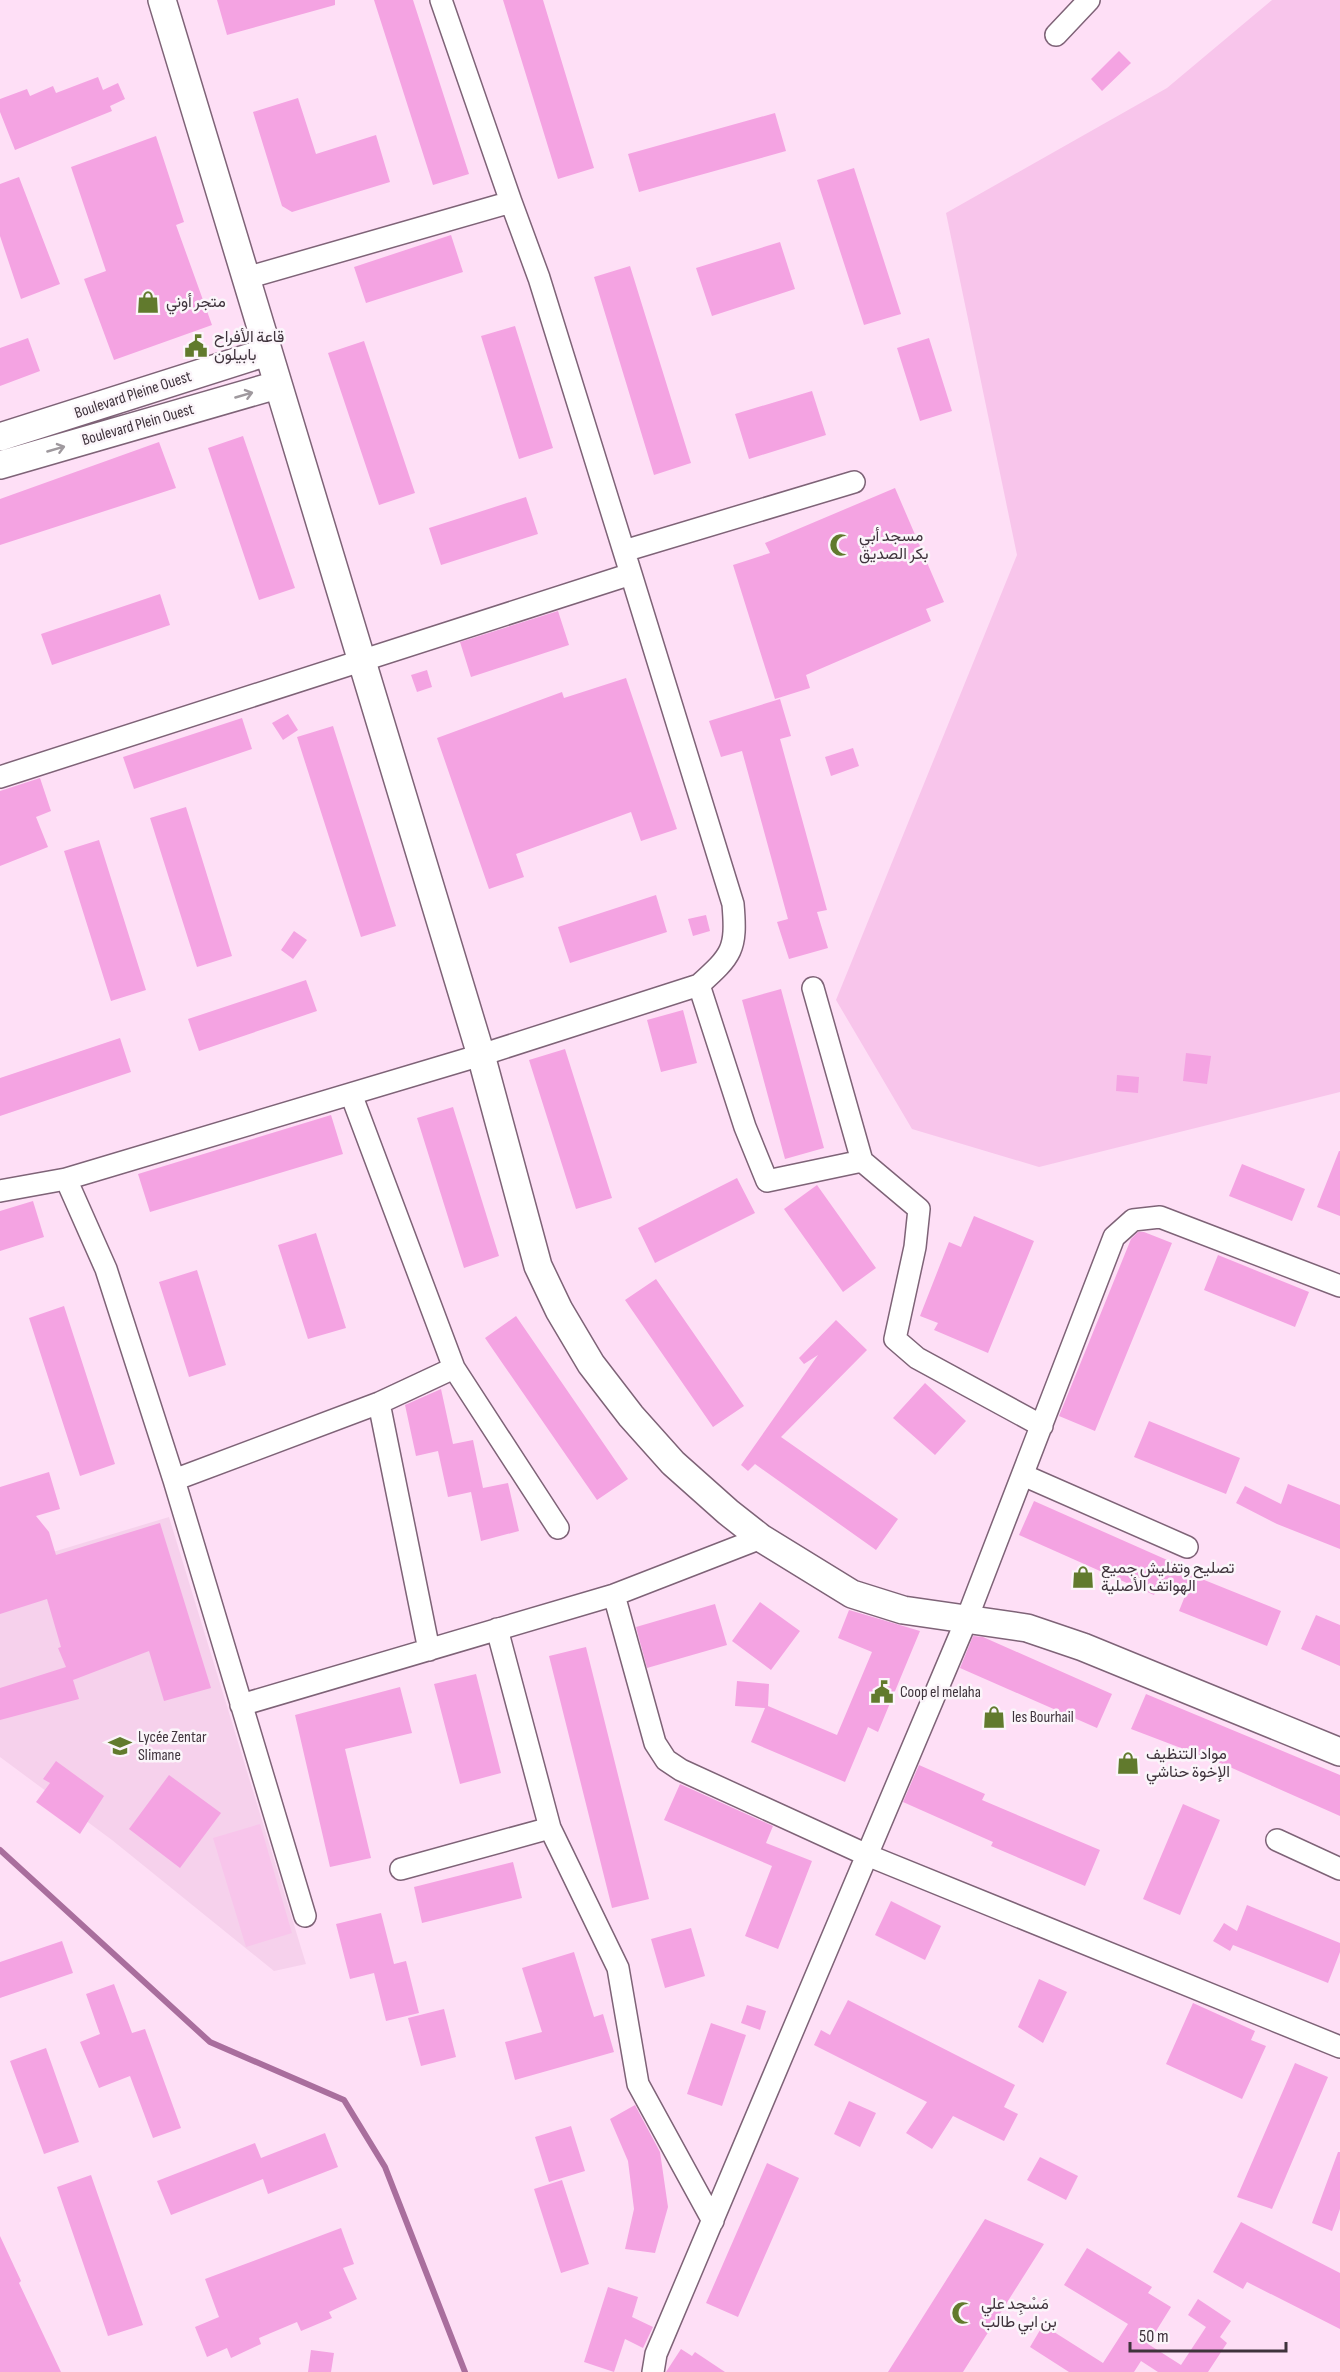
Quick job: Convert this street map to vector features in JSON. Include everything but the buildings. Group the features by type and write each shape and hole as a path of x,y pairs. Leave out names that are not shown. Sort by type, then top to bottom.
{"main road":[{"path":"162,0 481,1055 538,1266 559,1310 591,1364 631,1416 673,1462 761,1538 852,1594 903,1610 966,1621 1027,1628 1083,1647 1340,1752"},
{"name":"Boulevard Pleine Ouest","path":"0,437 267,352"},
{"name":"Boulevard Plein Ouest","path":"0,465 277,385"}],"street":[{"path":"0,1191 66,1179 481,1055 699,986 726,961 736,936 734,904 539,278 441,0"},
{"path":"1056,35 1089,0"},
{"path":"246,278 511,202"},
{"path":"624,551 854,482"},
{"path":"0,777 631,574"},
{"path":"699,986 767,1181 862,1161"},
{"path":"813,988 862,1161 919,1209 915,1247 895,1339 917,1358 1042,1426"},
{"path":"351,1094 454,1368 558,1528"},
{"path":"66,1179 106,1269 174,1480 305,1916"},
{"path":"653,2372 656,2354 966,1621 1114,1237 1133,1220 1160,1217 1340,1287"},
{"path":"174,1480 379,1403 454,1368"},
{"path":"379,1403 429,1650"},
{"path":"1023,1475 1187,1548"},
{"path":"241,1705 614,1595 761,1538"},
{"path":"614,1595 648,1725 655,1743 666,1760 708,1783 867,1855 1340,2047"},
{"path":"497,1629 550,1828 618,1968 638,2084 713,2221"},
{"path":"401,1869 550,1828"},
{"path":"1278,1840 1340,1869"}],"shaded area":[{"path":"1272,0 1340,0 1340,1092 1039,1167 912,1129 836,1000 1017,555 946,213 1167,88"},
{"name":"Lycée Zentar Slimane","path":"169,1517 306,1964 274,1971 112,1840 0,1757 0,1568"},
{"path":"260,1824 292,1933 246,1947 213,1838"}],"waterway":[{"path":"0,1850 210,2042 344,2100 385,2167 465,2372"}],"place":[{"name":"متجر أوني","path":"148,302"},
{"name":"قاعة الأفراح بابيلون","path":"196,346"},
{"name":"مسجد أبي بكر الصديق","path":"841,545"},
{"name":"تصليح وتفليش جميع الهواتف الأصلية","path":"1083,1577"},
{"name":"Coop el melaha","path":"882,1692"},
{"name":"les Bourhail","path":"994,1717"},
{"name":"Lycée Zentar Slimane","path":"120,1746"},
{"name":"مواد التنظيف الإخوة حناشي","path":"1128,1763"},
{"name":"مَسْجِد علي بن ابي طالب","path":"963,2313"}]}
